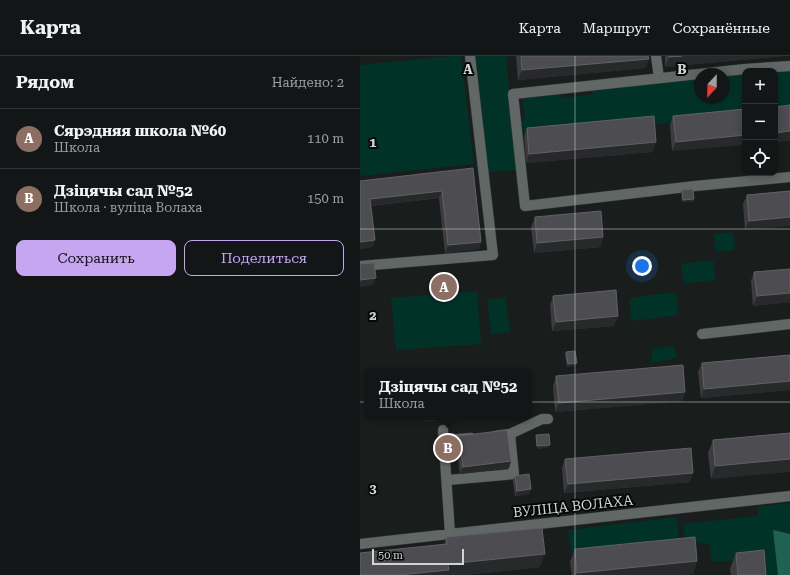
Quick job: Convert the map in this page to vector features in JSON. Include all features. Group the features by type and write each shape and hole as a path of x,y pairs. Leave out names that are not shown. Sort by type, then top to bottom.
{"street":[{"path":"360,266 493,255 470,56"},
{"path":"656,56 659,78"},
{"path":"790,66 659,78 513,94 525,206 695,186 790,177"},
{"path":"702,334 790,324"},
{"path":"450,534 448,480 444,435 484,437 510,434 542,419 548,419"},
{"path":"448,480 514,474 510,434"},
{"name":"ВУЛІЦА ВОЛАХА","path":"360,544 790,496"}],"green space":[{"path":"461,56 474,164 360,176 360,65"},
{"path":"472,56 506,56 517,170 486,172"},
{"path":"778,68 790,68 790,112 778,113"},
{"path":"742,71 742,116 524,136 521,120 525,120 522,95 560,90 562,98 592,94 591,86 694,76 694,104 730,104 730,72"},
{"path":"733,232 735,250 716,252 714,234"},
{"path":"713,260 716,280 684,284 681,264"},
{"path":"477,291 481,344 396,350 391,298"},
{"path":"676,292 679,315 632,321 629,298"},
{"path":"506,297 510,332 491,334 487,300"},
{"path":"674,346 677,358 651,363 652,349"},
{"path":"790,503 790,575 765,575 763,558 712,562 710,545 685,540 683,524 758,516 758,506"},
{"path":"677,517 679,541 571,553 568,530"},
{"path":"773,530 790,534 790,575 778,575"}],"building":[{"path":"521,56 648,56 649,59 522,70"},
{"path":"790,105 790,131 778,133 778,107"},
{"path":"742,109 742,135 676,142 673,116"},
{"path":"654,116 656,142 529,154 527,128"},
{"path":"473,168 481,242 448,245 442,191 370,199 375,240 360,242 360,181"},
{"path":"693,189 694,199 683,200 682,190"},
{"path":"790,191 790,217 749,221 747,195"},
{"path":"601,211 603,237 537,243 535,217"},
{"path":"374,263 376,278 360,280 360,264"},
{"path":"790,269 790,293 757,296 754,272"},
{"path":"616,290 618,316 556,322 553,296"},
{"path":"575,351 577,363 568,364 566,352"},
{"path":"790,355 790,381 704,389 702,363"},
{"path":"683,365 685,392 559,403 556,376"},
{"path":"507,430 511,461 463,467 459,436"},
{"path":"790,433 790,459 715,466 713,440"},
{"path":"549,434 550,445 537,446 536,435"},
{"path":"691,448 693,473 568,484 565,459"},
{"path":"529,474 531,489 517,491 515,476"},
{"path":"542,528 545,554 448,564 449,570 399,575 360,575 360,553 447,544 446,537"},
{"path":"695,537 697,561 577,573 575,549"},
{"path":"764,550 766,575 738,575 736,553"}],"place":[{"name":"Сярэдняя школа №60","path":"444,287"},
{"name":"Дзіцячы сад №52","path":"448,448"}]}
